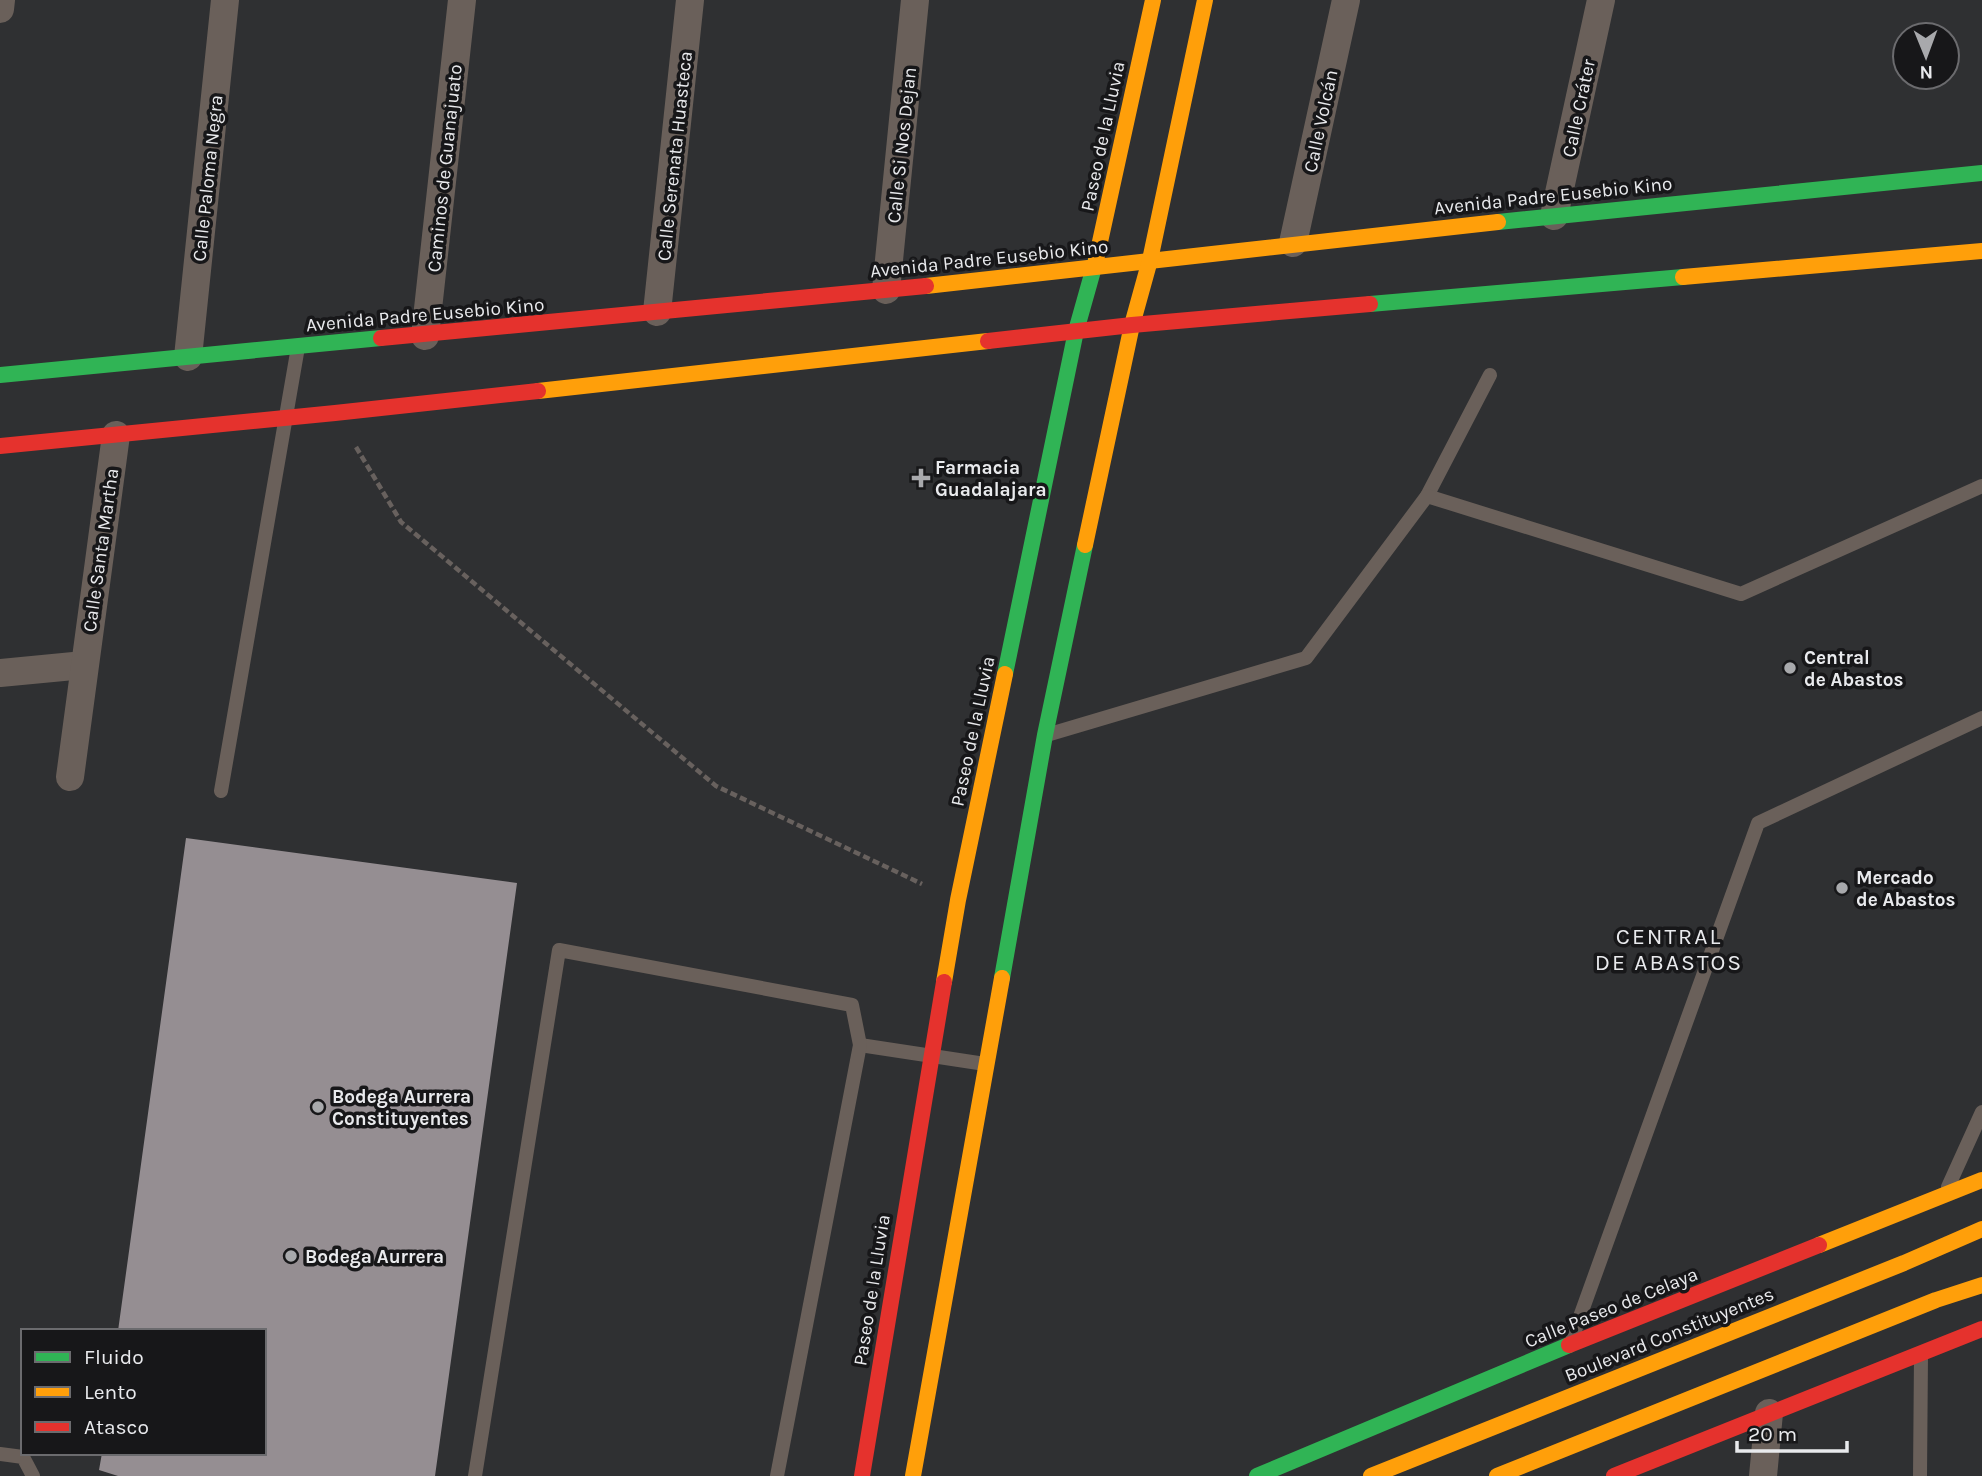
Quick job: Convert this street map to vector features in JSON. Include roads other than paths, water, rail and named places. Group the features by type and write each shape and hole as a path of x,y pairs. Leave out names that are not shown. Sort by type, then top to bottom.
{"main road":[{"name":"Paseo de la Lluvia","path":"862,1476 958,900 1076,331 1094,268 1153,0"},
{"path":"913,1476 1045,735 1132,325 1150,260 1205,0"},
{"name":"Avenida Padre Eusebio Kino","path":"0,375 886,290 1293,243 1982,173"},
{"path":"0,446 286,418 1132,325 1982,251"},
{"name":"Calle Paseo de Celaya","path":"1257,1476 1570,1345 1982,1181"},
{"name":"Boulevard Constituyentes","path":"1371,1476 1904,1263 1982,1229"},
{"path":"1497,1476 1936,1300 1982,1285"},
{"path":"1614,1476 1982,1329"}],"street":[{"path":"0,9 1,0"},
{"name":"Calle Paloma Negra","path":"188,357 225,0"},
{"name":"Caminos de Guanajuato","path":"425,336 462,0"},
{"name":"Calle Serenata Huasteca","path":"657,312 690,0"},
{"name":"Calle Si Nos Dejan","path":"886,290 915,0"},
{"name":"Calle Volcán","path":"1293,243 1346,0"},
{"name":"Calle Cráter","path":"1554,216 1601,0"},
{"name":"Calle Santa Martha","path":"70,777 116,435"},
{"path":"0,673 84,665"},
{"path":"1763,1476 1769,1413"}],"lane":[{"path":"221,791 298,347"},
{"path":"1045,735 1306,658 1427,496 1490,375"},
{"path":"1427,496 1741,594 1982,486"},
{"path":"1570,1345 1758,823 1982,718"},
{"path":"475,1476 559,950 852,1004 860,1045 776,1476"},
{"path":"860,1045 986,1064"},
{"path":"1944,1196 1982,1112"},
{"path":"1920,1476 1921,1353"},
{"path":"0,1454 23,1457 33,1476"}],"place":[{"name":"Farmacia Guadalajara","path":"921,478"},
{"name":"Central de Abastos","path":"1790,668"},
{"name":"Mercado de Abastos","path":"1842,888"},
{"name":"Bodega Aurrera Constituyentes","path":"318,1107"},
{"name":"Bodega Aurrera","path":"291,1256"}],"district":[{"name":"CENTRAL DE ABASTOS","path":"1669,949"}]}
